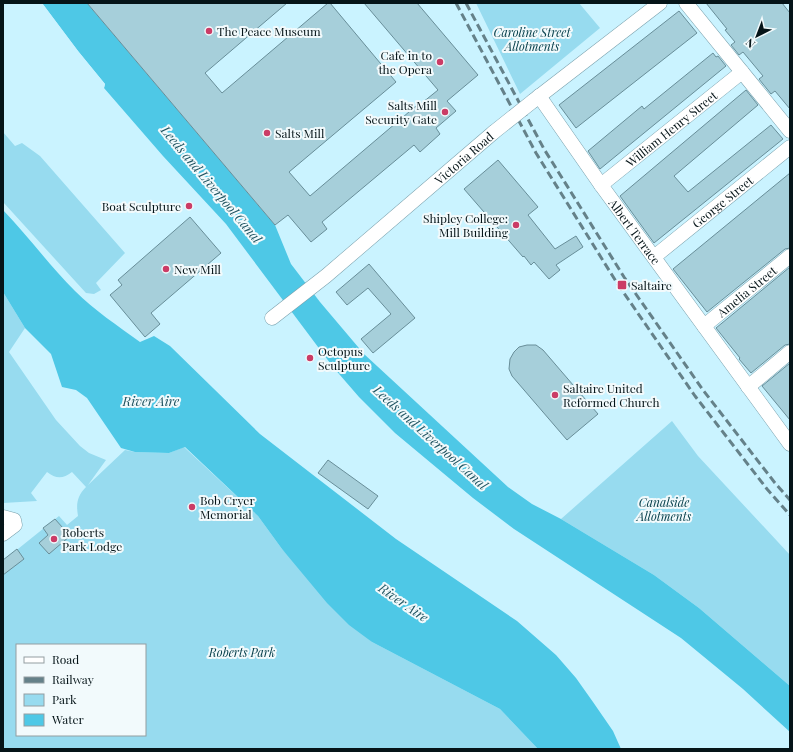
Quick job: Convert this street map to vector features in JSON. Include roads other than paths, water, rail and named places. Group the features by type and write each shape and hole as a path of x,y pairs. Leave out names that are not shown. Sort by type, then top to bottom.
{"street":[{"name":"Victoria Road","path":"275,316 326,276 494,132 660,3"},
{"path":"686,3 790,131"},
{"name":"William Henry Street","path":"600,185 742,72"},
{"name":"Albert Terrace","path":"536,98 790,443"},
{"name":"George Street","path":"654,257 790,147"},
{"name":"Amelia Street","path":"704,326 790,256"},
{"path":"748,387 790,352"},
{"path":"3,517 14,520 15,525 3,534"}],"water":[{"name":"Leeds and Liverpool Canal","path":"42,3 87,3 275,225 291,264 320,302 364,354 508,487 532,504 561,519 654,575 699,608 790,686 790,732 743,689 681,638 514,529 473,498 395,433 359,397 333,367 226,224 163,156 104,88 105,84"},
{"name":"River Aire","path":"3,210 65,281 98,311 140,342 154,336 170,346 260,434 396,539 517,621 556,655 576,678 593,702 613,731 621,749 538,749 500,709 372,642 349,625 327,603 282,549 258,516 185,447 169,453 135,452 121,448 87,398 76,390 62,387 51,354 25,328 3,292"}],"railway":[{"path":"456,3 536,153 617,283 695,396 767,489 790,515"},
{"path":"466,3 544,149 624,277 703,390 775,483 790,500"}],"place":[{"name":"The Peace Museum","path":"209,31"},
{"name":"Cafe in to the Opera","path":"440,62"},
{"name":"Salts Mill Security Gate","path":"445,112"},
{"name":"Salts Mill","path":"267,133"},
{"name":"Boat Sculpture","path":"189,206"},
{"name":"Shipley College: Mill Building","path":"516,225"},
{"name":"New Mill","path":"166,269"},
{"name":"Saltaire","path":"622,285"},
{"name":"Octopus Sculpture","path":"310,358"},
{"name":"Saltaire United Reformed Church","path":"555,395"},
{"name":"Bob Cryer Memorial","path":"192,507"},
{"name":"Roberts Park Lodge","path":"54,539"}],"park label":[{"name":"Caroline Street Allotments","path":"532,39"},
{"name":"Canalside Allotments","path":"664,509"},
{"name":"Roberts Park","path":"242,652"}]}
